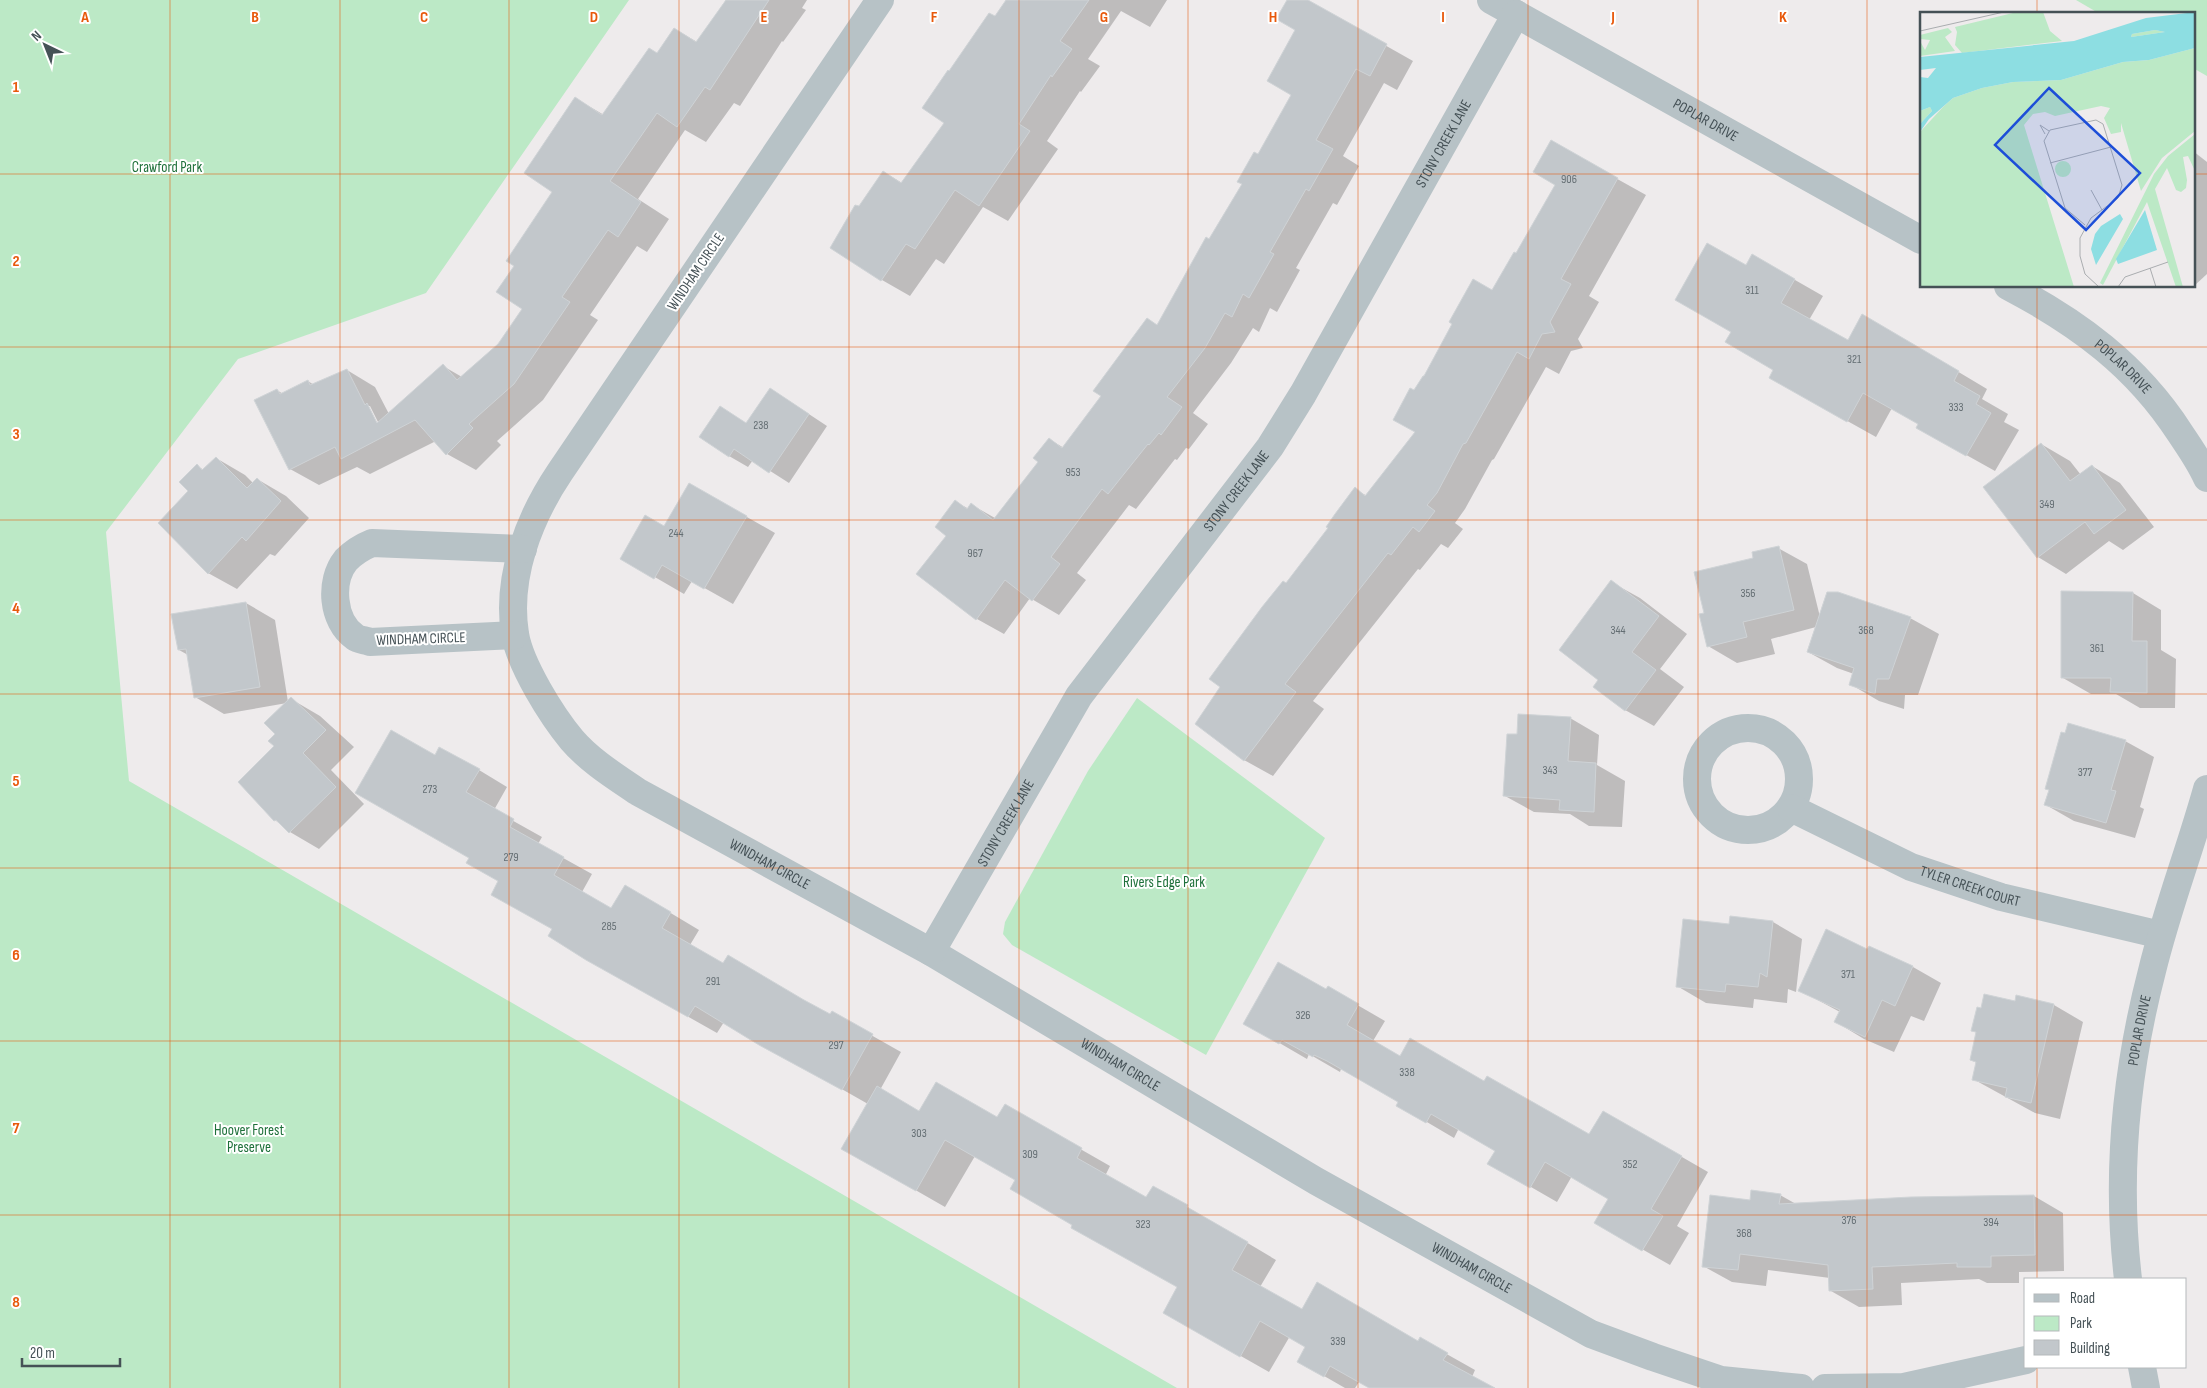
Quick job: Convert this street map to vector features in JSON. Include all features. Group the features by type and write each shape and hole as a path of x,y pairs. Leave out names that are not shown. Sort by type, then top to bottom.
{"street":[{"name":"WINDHAM CIRCLE","path":"880,0 555,480 532,521 516,575 513,606 515,635 528,670 550,710 573,741 607,771 638,792 931,952 1316,1182 1591,1334 1721,1380 1801,1388"},
{"name":"POPLAR DRIVE","path":"1491,0 1920,239"},
{"name":"STONY CREEK LANE","path":"931,952 1079,696 1274,439 1317,369 1516,14"},
{"name":"POPLAR DRIVE","path":"2011,288 2077,327 2125,365 2161,404 2201,464 2207,478"},
{"name":"WINDHAM CIRCLE","path":"515,635 370,642 356,638 345,627 337,610 336,594 338,577 345,561 359,548 372,543 523,549"},
{"name":"POPLAR DRIVE","path":"2128,1278 2125,1250 2123,1177 2128,1103 2138,1037 2161,935 2207,790"},
{"name":"TYLER CREEK COURT","path":"1791,808 1911,867 2001,896 2161,935"},
{"path":"1825,1388 1904,1387 2024,1360"},
{"path":"2142,1368 2146,1388"}],"green space":[{"name":"Hoover Forest Preserve","path":"0,0 629,0 426,293 238,359 106,532 129,781 1177,1388 0,1388"},
{"path":"2076,0 2207,0 2207,76 2194,69 2194,12 2097,12"},
{"name":"Rivers Edge Park","path":"1137,698 1325,838 1206,1055 1012,945 1003,934 1005,922 1088,771"}],"building":[{"path":"726,0 769,0 710,90 705,87 677,127 657,113 610,181 641,202 618,237 608,230 562,297 570,302 514,384 469,424 473,428 446,455 415,420 341,459 335,447 289,470 254,400 277,389 280,394 308,380 310,385 347,369 365,405 367,403 377,423 443,364 457,380 498,344 522,309 496,292 514,266 506,261 552,192 524,173 575,97 602,115 649,48 657,53 674,28 696,42"},
{"path":"1006,0 1089,0 1060,41 1072,49 1052,77 1051,75 1019,124 1030,131 979,206 955,190 915,249 906,244 881,281 830,248 855,205 859,206 883,171 901,183 944,123 922,108 989,13 995,16"},
{"path":"1287,0 1308,0 1387,44 1370,76 1356,69 1316,140 1333,149 1309,191 1306,189 1270,252 1274,254 1249,298 1243,294 1232,317 1225,313 1205,348 1167,397 1182,407 1161,435 1159,433 1148,444 1108,494 1102,489 1051,557 1060,564 1032,601 1005,580 976,620 916,574 946,536 935,527 955,500 967,509 971,503 993,520 1038,462 1033,458 1049,438 1062,448 1101,396 1093,391 1147,318 1157,325 1206,237 1209,239 1242,184 1237,182 1254,152 1258,154 1291,95 1267,81 1295,30 1276,19"},
{"path":"1551,140 1618,178 1561,279 1571,284 1550,322 1555,332 1542,334 1529,359 1517,352 1466,443 1463,444 1437,493 1427,505 1435,511 1419,532 1413,527 1391,555 1388,553 1285,684 1296,692 1244,761 1195,724 1220,687 1209,679 1262,607 1283,581 1286,583 1328,528 1326,527 1355,487 1365,496 1415,432 1393,420 1410,388 1414,390 1424,376 1452,324 1449,322 1473,279 1492,290 1514,252 1516,253 1555,185 1533,172"},
{"path":"1707,243 1746,265 1752,254 1795,279 1781,303 1848,340 1862,314 1959,371 1954,381 1980,396 1976,404 1991,413 1966,456 1916,428 1918,424 1863,393 1847,422 1769,378 1773,370 1725,342 1731,332 1675,300"},
{"path":"770,388 809,414 769,473 734,449 729,457 699,437 720,406 746,423"},
{"path":"2041,443 2070,481 2092,465 2126,510 2094,534 2085,522 2037,558 1983,487"},
{"path":"216,457 247,488 257,478 281,501 246,541 242,537 208,574 158,523 188,491 179,482 197,464 202,470"},
{"path":"689,483 747,516 704,589 662,565 654,579 620,559 645,515 664,526"},
{"path":"1779,546 1794,610 1743,622 1747,637 1707,647 1699,614 1704,613 1694,572 1753,558 1752,552"},
{"path":"1611,580 1659,616 1632,652 1656,670 1625,711 1593,687 1598,680 1559,650"},
{"path":"2061,591 2133,592 2132,641 2147,641 2147,693 2110,692 2111,678 2061,678"},
{"path":"1827,592 1838,592 1911,617 1889,679 1877,679 1875,694 1849,685 1854,668 1807,652"},
{"path":"246,602 260,687 194,698 186,649 178,650 171,614"},
{"path":"291,697 326,730 303,753 336,787 289,833 276,820 274,821 238,782 274,746 268,741 275,734 264,723"},
{"path":"1518,714 1571,717 1568,761 1596,763 1594,812 1559,810 1560,800 1503,796 1507,734 1517,734"},
{"path":"2068,723 2126,740 2111,790 2116,791 2106,823 2044,805 2049,790 2045,789 2061,732 2065,733"},
{"path":"391,730 435,755 439,747 480,769 466,792 514,819 510,827 564,857 554,875 611,908 625,885 671,912 662,928 723,963 728,955 804,1000 830,1014 832,1011 873,1034 842,1090 759,1045 695,1006 688,1017 586,960 548,936 552,929 491,895 498,881 466,863 469,858 355,793"},
{"path":"1730,916 1773,921 1767,977 1760,973 1758,987 1726,984 1725,992 1676,987 1683,919 1729,924"},
{"path":"1826,929 1867,949 1869,946 1913,966 1895,1006 1882,1000 1865,1037 1834,1022 1840,1010 1798,991"},
{"path":"1278,962 1326,989 1328,986 1359,1004 1347,1025 1400,1056 1410,1038 1484,1081 1487,1076 1589,1134 1603,1111 1682,1156 1651,1209 1663,1216 1642,1251 1594,1223 1608,1199 1545,1162 1530,1188 1487,1164 1495,1151 1431,1114 1426,1123 1396,1106 1398,1102 1327,1061 1314,1055 1313,1057 1282,1040 1279,1044 1243,1024"},
{"path":"1984,994 2015,1001 2016,995 2054,1004 2031,1103 2005,1097 2007,1088 1972,1080 1976,1062 1970,1060 1976,1032 1971,1031 1977,1007 1981,1008"},
{"path":"936,1082 997,1117 1005,1104 1082,1148 1077,1158 1146,1197 1153,1186 1248,1242 1232,1270 1302,1309 1317,1282 1418,1341 1420,1337 1448,1353 1443,1360 1495,1388 1369,1388 1330,1366 1324,1377 1297,1362 1305,1347 1260,1321 1240,1357 1163,1313 1177,1287 1071,1228 1072,1225 1010,1189 1015,1180 945,1140 916,1191 841,1149 877,1086 919,1111"},
{"path":"1751,1190 1781,1194 1779,1204 1911,1197 2034,1195 2035,1255 1991,1256 1991,1267 1957,1267 1957,1263 1872,1267 1873,1289 1829,1291 1828,1265 1740,1254 1738,1270 1702,1267 1710,1195 1750,1200"}],"park label":[{"name":"Crawford Park","path":"167,167"}]}
